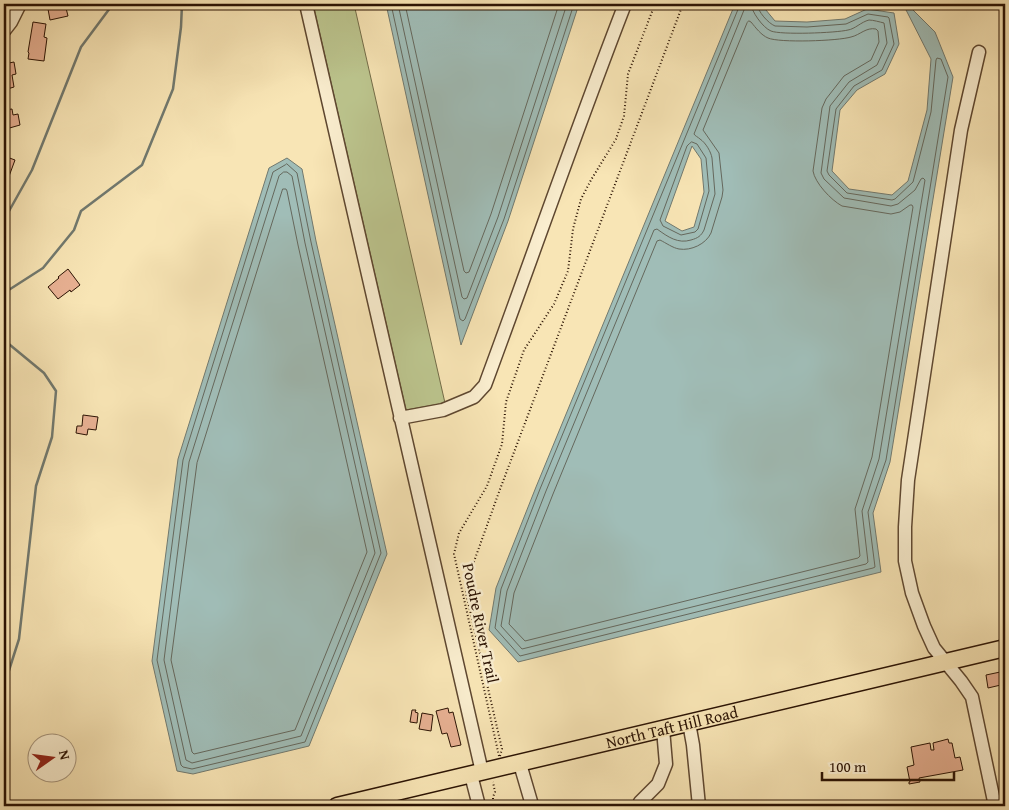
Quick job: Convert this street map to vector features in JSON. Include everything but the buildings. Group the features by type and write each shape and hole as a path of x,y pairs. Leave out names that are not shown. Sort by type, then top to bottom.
{"main road":[{"name":"North Taft Hill Road","path":"337,806 1005,648"}],"street":[{"path":"4,31 20,4"},
{"path":"306,4 400,418 487,769 478,806"},
{"path":"400,418 443,410 474,397 485,385 589,95 625,4"},
{"path":"979,52 961,130 908,480 905,561 912,593 934,648 972,697 995,806"},
{"path":"689,723 693,745 698,806"},
{"path":"638,806 658,784 666,764 663,729"},
{"path":"520,764 532,805"}],"path":[{"name":"Poudre River Trail","path":"493,806 495,792 487,769 454,554 459,532 487,486 502,444 506,402 524,350 554,304 568,270 573,229 581,199 590,180 616,139 624,116 628,74 655,4"},
{"path":"487,769 502,749 466,593 467,581 683,4"}],"green space":[{"path":"313,4 354,4 445,403 406,410"}],"water":[{"path":"386,4 579,4 508,221 461,345"},
{"path":"735,4 761,4 775,21 807,22 845,19 867,9 894,13 899,44 885,74 857,90 840,110 832,171 849,189 892,195 908,181 927,110 931,59 903,4 907,4 935,32 953,77 890,462 873,513 881,572 518,662 489,630 496,588","holes":["692,146 701,159 704,192 694,227 682,231 665,221"]},
{"path":"287,158 302,169 316,241 387,554 309,746 193,774 177,771 152,661 178,459 269,168"}],"waterway":[{"path":"4,220 32,170 81,47 113,4"},
{"path":"4,294 43,268 74,230 81,211 142,165 173,89 182,4"},
{"path":"4,340 44,373 56,391 52,437 36,486 19,639 4,686"}]}
